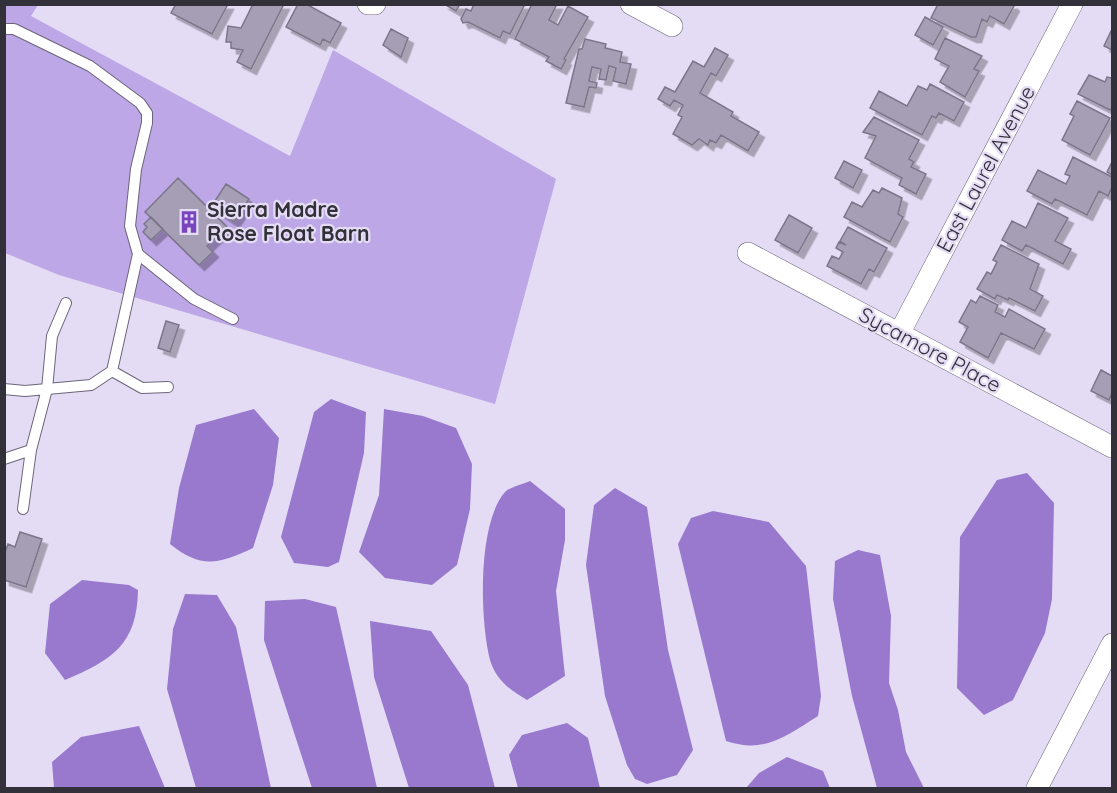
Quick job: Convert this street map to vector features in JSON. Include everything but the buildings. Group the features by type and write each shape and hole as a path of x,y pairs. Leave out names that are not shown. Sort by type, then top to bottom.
{"street":[{"path":"368,4 375,4"},
{"path":"631,4 672,26"},
{"name":"East Laurel Avenue","path":"899,334 1072,4"},
{"name":"Sycamore Place","path":"748,254 1113,447"},
{"path":"1037,789 1110,657"}],"lane":[{"path":"4,29 14,29 90,66 140,102 147,112 147,123 136,169 130,225 138,254 112,371 91,385 25,391 4,389"},
{"path":"138,254 194,299 233,319"},
{"path":"23,509 31,450 47,389 52,336 66,303"},
{"path":"112,371 142,388 168,387"},
{"path":"4,459 31,450"}],"shaded area":[{"path":"5,5 38,5 31,16 290,156 333,50 556,179 495,404 59,275 5,253"},
{"path":"331,399 366,412 364,453 339,562 328,567 294,563 281,537 314,412"},
{"path":"254,409 279,438 273,485 253,548 220,560 210,561 191,557 170,544 179,488 196,425"},
{"path":"384,409 423,416 456,428 472,464 470,509 457,565 432,585 385,578 359,552 379,495"},
{"path":"1027,473 1054,503 1052,599 1045,633 1013,700 984,715 957,688 960,537 997,480"},
{"path":"530,481 565,509 565,540 556,591 565,676 527,700 504,684 490,660 484,622 483,573 489,526 496,507 507,490"},
{"path":"615,488 647,507 668,650 693,750 677,775 647,784 635,779 627,765 605,696 586,565 594,505"},
{"path":"713,511 769,522 806,566 821,696 818,716 785,736 764,744 752,745 726,741 678,544 691,518"},
{"path":"858,550 880,555 891,616 889,683 898,710 906,752 924,788 877,788 852,696 833,599 835,561"},
{"path":"82,580 129,585 138,590 137,609 127,637 119,648 96,665 65,680 45,653 50,604"},
{"path":"185,594 217,595 236,627 271,788 196,788 167,689 173,629"},
{"path":"305,599 336,607 377,788 312,788 264,640 265,601"},
{"path":"370,621 431,631 468,685 495,788 409,788 374,677"},
{"path":"567,723 588,738 600,788 518,788 509,755 522,735"},
{"path":"139,726 165,788 54,788 52,762 81,737"},
{"path":"787,757 823,771 830,788 746,788 759,773"}],"place":[{"name":"Sierra Madre Rose Float Barn","path":"189,222"}]}
